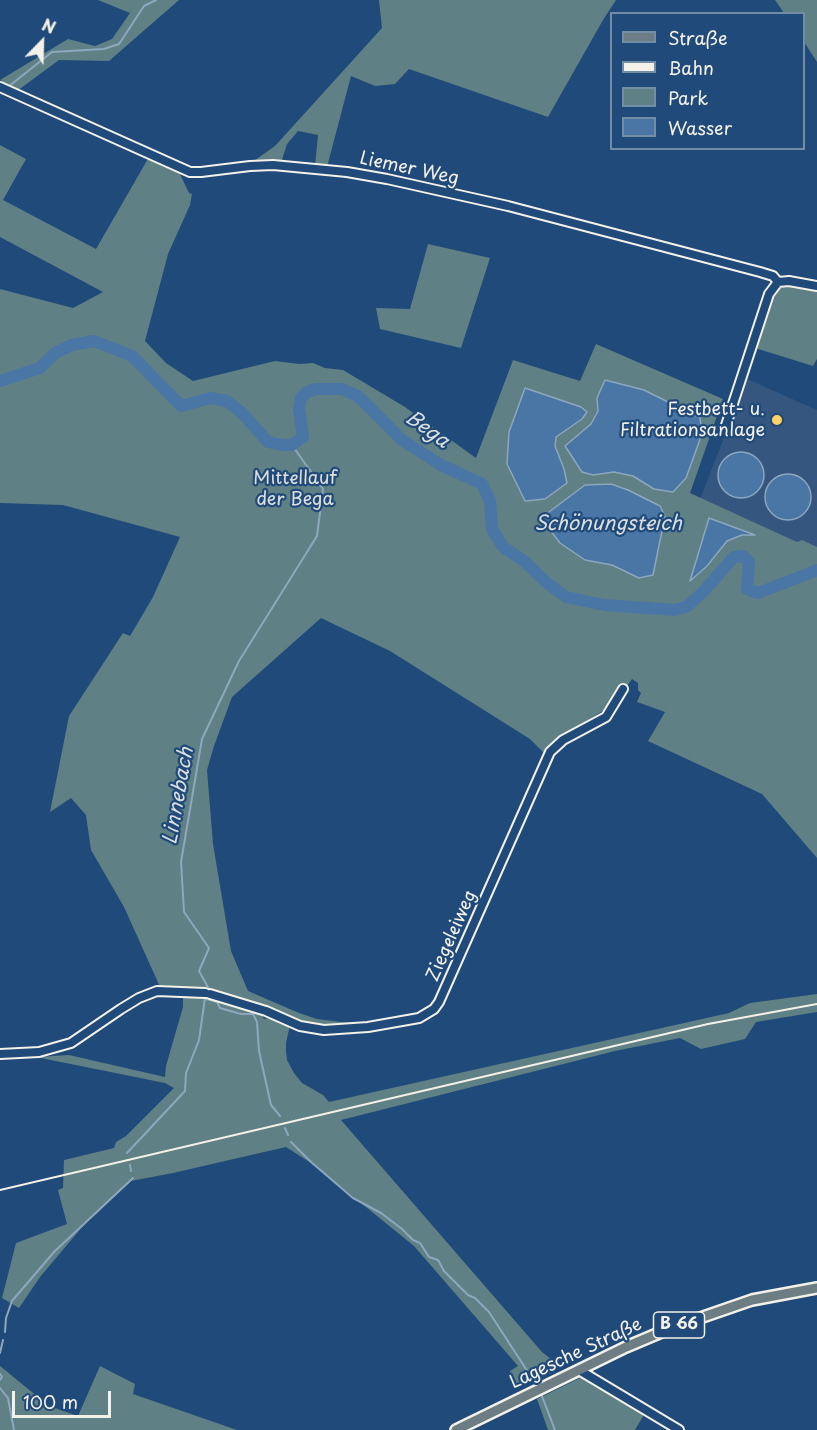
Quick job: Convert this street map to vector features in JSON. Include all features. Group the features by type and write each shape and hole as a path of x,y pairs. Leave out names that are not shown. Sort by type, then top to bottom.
{"main road":[{"name":"Lagesche Straße","path":"456,1430 635,1343 711,1313 752,1300 817,1288"}],"street":[{"name":"Liemer Weg","path":"0,87 190,172 273,165 367,175 548,216 773,276 778,282 789,281 817,286"},
{"path":"726,425 769,294 778,282"},
{"name":"Ziegeleiweg","path":"0,1054 39,1052 71,1043 121,1008 139,998 157,992 207,993 266,1011 300,1026 324,1030 368,1027 419,1018 434,1009 440,1002 550,752 563,740 606,717 623,689"},
{"path":"579,1370 679,1430"}],"shaded area":[{"path":"747,379 817,410 817,551 700,499"}],"green space":[{"path":"98,0 179,0 109,61 59,60 17,91 0,80 68,39 95,46 112,39 130,13"},
{"path":"379,0 616,0 548,117 409,69 395,84 375,86 351,76 327,167 315,166 318,135 298,131 287,144 281,163 251,163 275,146 382,28"},
{"path":"775,0 817,0 817,62 805,44 805,12 783,12"},
{"name":"Mittellauf der Bega","path":"0,145 26,159 3,200 96,249 149,157 179,172 189,193 192,194 190,205 168,254 145,341 166,363 193,381 275,361 313,363 325,368 343,370 405,407 476,458 513,360 580,381 596,344 723,399 690,493 797,542 802,540 817,547 817,858 762,794 648,741 665,712 637,702 641,693 638,690 638,683 632,679 609,707 554,741 545,754 530,739 390,651 321,618 232,697 214,746 207,770 213,844 231,951 248,991 317,1019 358,1024 318,1025 294,1019 255,1003 264,1019 269,1018 290,1025 286,1043 287,1060 302,1083 323,1095 329,1102 729,1013 750,1003 817,994 817,1012 756,1022 745,1039 701,1049 680,1038 615,1051 341,1120 542,1352 560,1366 551,1373 513,1388 510,1371 518,1366 414,1246 314,1165 286,1147 131,1181 83,1226 40,1277 19,1308 2,1298 16,1243 67,1224 58,1190 63,1188 64,1160 114,1148 116,1142 126,1136 174,1088 165,1083 36,1057 69,1055 165,1077 183,1007 183,997 202,997 203,990 161,989 124,907 91,850 86,815 71,798 50,812 69,716 123,633 130,636 153,597 180,537 63,505 0,503 0,289 73,308 103,292 0,237","holes":["525,388 587,412 582,419 556,437 555,446","644,390 700,418 686,478 673,492 654,489 633,476 614,472 593,475 565,446 591,424 598,411 597,398","611,484 659,506 658,547 653,574 639,578 612,565 585,560 541,518 585,485"]},
{"path":"428,244 490,258 461,348 380,329 376,308 410,309"},
{"path":"790,284 817,290 817,359 813,366 755,348 771,296 780,288"},
{"path":"0,1366 49,1406 78,1416 100,1366 135,1384 133,1394 237,1430 0,1430"},
{"path":"582,1377 645,1413 635,1430 548,1430 537,1399"}],"water":[{"name":"Schönungsteich","path":"605,380 644,390 700,418 702,434 686,478 673,492 654,489 633,476 614,472 593,475 582,472 565,446 591,424 598,411 597,398"},
{"name":"Schönungsteich","path":"525,388 581,407 587,412 582,419 556,437 555,446 567,483 545,499 525,501 507,464 509,432"},
{"path":"741,452 757,459 764,475 757,491 741,498 725,491 718,475 725,459"},
{"path":"788,474 804,481 811,497 804,513 788,520 772,513 765,497 772,481"},
{"name":"Schönungsteich","path":"611,484 660,506 665,516 653,575 639,578 612,565 585,560 560,543 541,518 585,485"},
{"name":"Schönungsteich","path":"709,518 755,535 742,535 727,541 707,566 690,581"}],"waterway":[{"path":"8,87 52,52 104,49 119,44 144,6 156,0"},
{"name":"Bega","path":"0,381 40,368 55,353 72,345 94,341 132,356 181,406 211,398 227,401 243,414 268,442 282,445 292,445 303,437 299,409 301,398 307,392 316,389 342,389 358,396 402,440 441,465 482,484 490,501 492,529 503,547 524,561 566,597 604,605 674,610 686,607 702,593 734,557 743,556 749,562 747,589 758,593 817,570"},
{"name":"Linnebach","path":"127,1153 185,1091 186,1073 199,1040 205,998 209,989 199,971 209,948 184,912 181,862 202,739 239,661 317,536 323,489 292,445"},
{"path":"206,999 217,1002 220,1008 241,1014 253,1014 257,1022 259,1051 271,1105 280,1116"},
{"path":"285,1128 288,1135"},
{"path":"291,1142 353,1198 381,1213 413,1240 420,1243 429,1257 438,1260 444,1271 489,1312 537,1386"},
{"name":"Linnebach","path":"130,1165 131,1171"},
{"name":"Linnebach","path":"5,1332 6,1318 12,1301 54,1252 133,1178"},
{"name":"Linnebach","path":"0,1353 3,1340"},
{"name":"Linnebach","path":"0,1374 2,1377 0,1380"},
{"name":"Linnebach","path":"0,1388 8,1398 14,1430"},
{"path":"540,1391 555,1430"}],"railway":[{"path":"0,1190 708,1024 817,1004"}],"place":[{"name":"Festbett- u. Filtrationsanlage","path":"777,420"}]}
